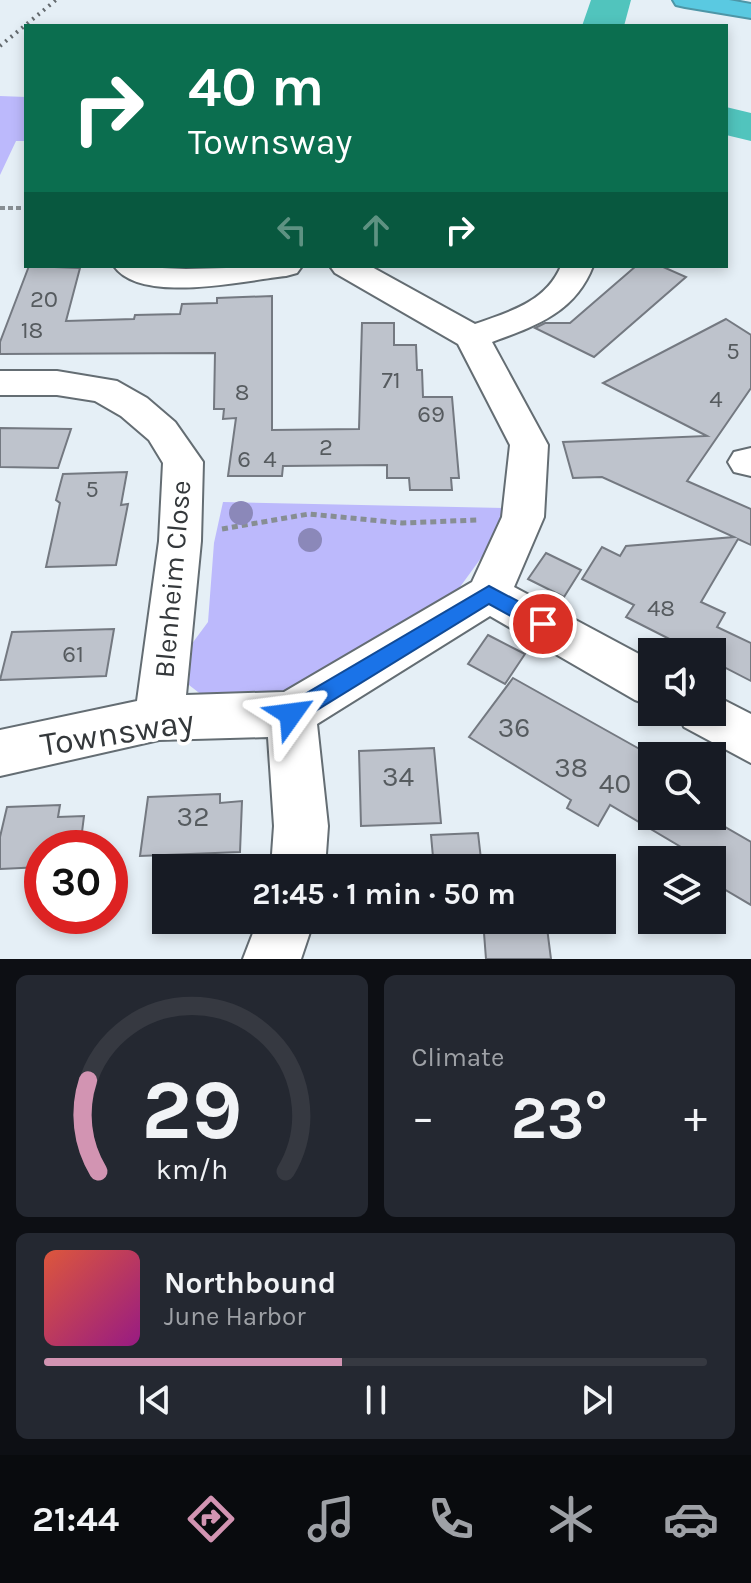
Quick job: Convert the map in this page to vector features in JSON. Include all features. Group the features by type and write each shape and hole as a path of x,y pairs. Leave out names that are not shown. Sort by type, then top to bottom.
{"highway":[{"path":"685,0 751,11"}],"street":[{"path":"134,268 148,276 176,279 269,268"},
{"path":"350,268 472,337 529,445 523,517 489,594 638,677"},
{"path":"472,337 547,307 573,282 576,268"},
{"name":"Blenheim Close","path":"0,383 57,383 104,390 134,407 162,431 183,462 180,538 159,718"},
{"name":"Townsway","path":"0,753 159,718 291,714 489,594"},
{"path":"291,714 301,826 299,854"},
{"path":"726,726 751,740"}],"path":[{"path":"0,208 24,208"},
{"path":"180,538 258,521 309,514 402,523 523,517"}],"shaded area":[{"path":"0,96 24,97 24,141 16,141 0,175"},
{"path":"223,502 504,508 489,547 452,598 304,686 272,695 207,699 189,685 191,645 208,622 214,543"}],"building":[{"path":"28,268 80,268 66,321 180,314 182,304 217,303 217,298 272,296 272,430 359,429 362,323 394,323 394,345 416,345 417,370 422,370 423,397 452,397 459,478 451,478 452,490 410,490 409,478 387,478 387,465 283,466 282,476 228,476 236,418 223,419 224,409 214,409 215,353 0,354 0,342"},
{"path":"634,268 666,268 686,277 594,357 535,328 545,323 570,323"},
{"path":"726,319 751,335 751,388 687,481 751,509 751,545 738,539 701,602 725,613 717,627 751,643 751,681 726,668 726,638 667,638 626,617 634,605 582,579 602,547 620,556 626,546 734,537 602,477 573,478 563,442 707,436 603,383"},
{"path":"0,428 71,429 58,468 0,467"},
{"path":"127,472 121,505 128,504 116,565 46,567 63,474"},
{"path":"546,553 581,570 564,597 528,579"},
{"path":"114,629 106,676 0,680 12,632"},
{"path":"488,635 525,654 505,684 468,664"},
{"path":"513,678 638,748 638,822 610,805 598,826 567,808 571,800 469,737"},
{"path":"434,748 441,823 361,826 359,751"},
{"path":"220,794 220,803 242,801 240,852 140,856 148,797"},
{"path":"60,805 58,817 84,816 82,830 24,830 24,868 0,869 0,837 7,807"},
{"path":"726,828 751,842 751,905 726,890 726,846 679,846 652,830 726,830"},
{"path":"478,833 480,854 433,854 431,835"},
{"path":"484,934 548,934 551,959 486,959"}],"waterway":[{"path":"604,24 611,0"},
{"path":"728,121 751,127"}],"railway":[{"path":"27,24 56,0"},
{"path":"0,46 24,26"}],"route":[{"path":"291,714 489,594 543,624"}]}
